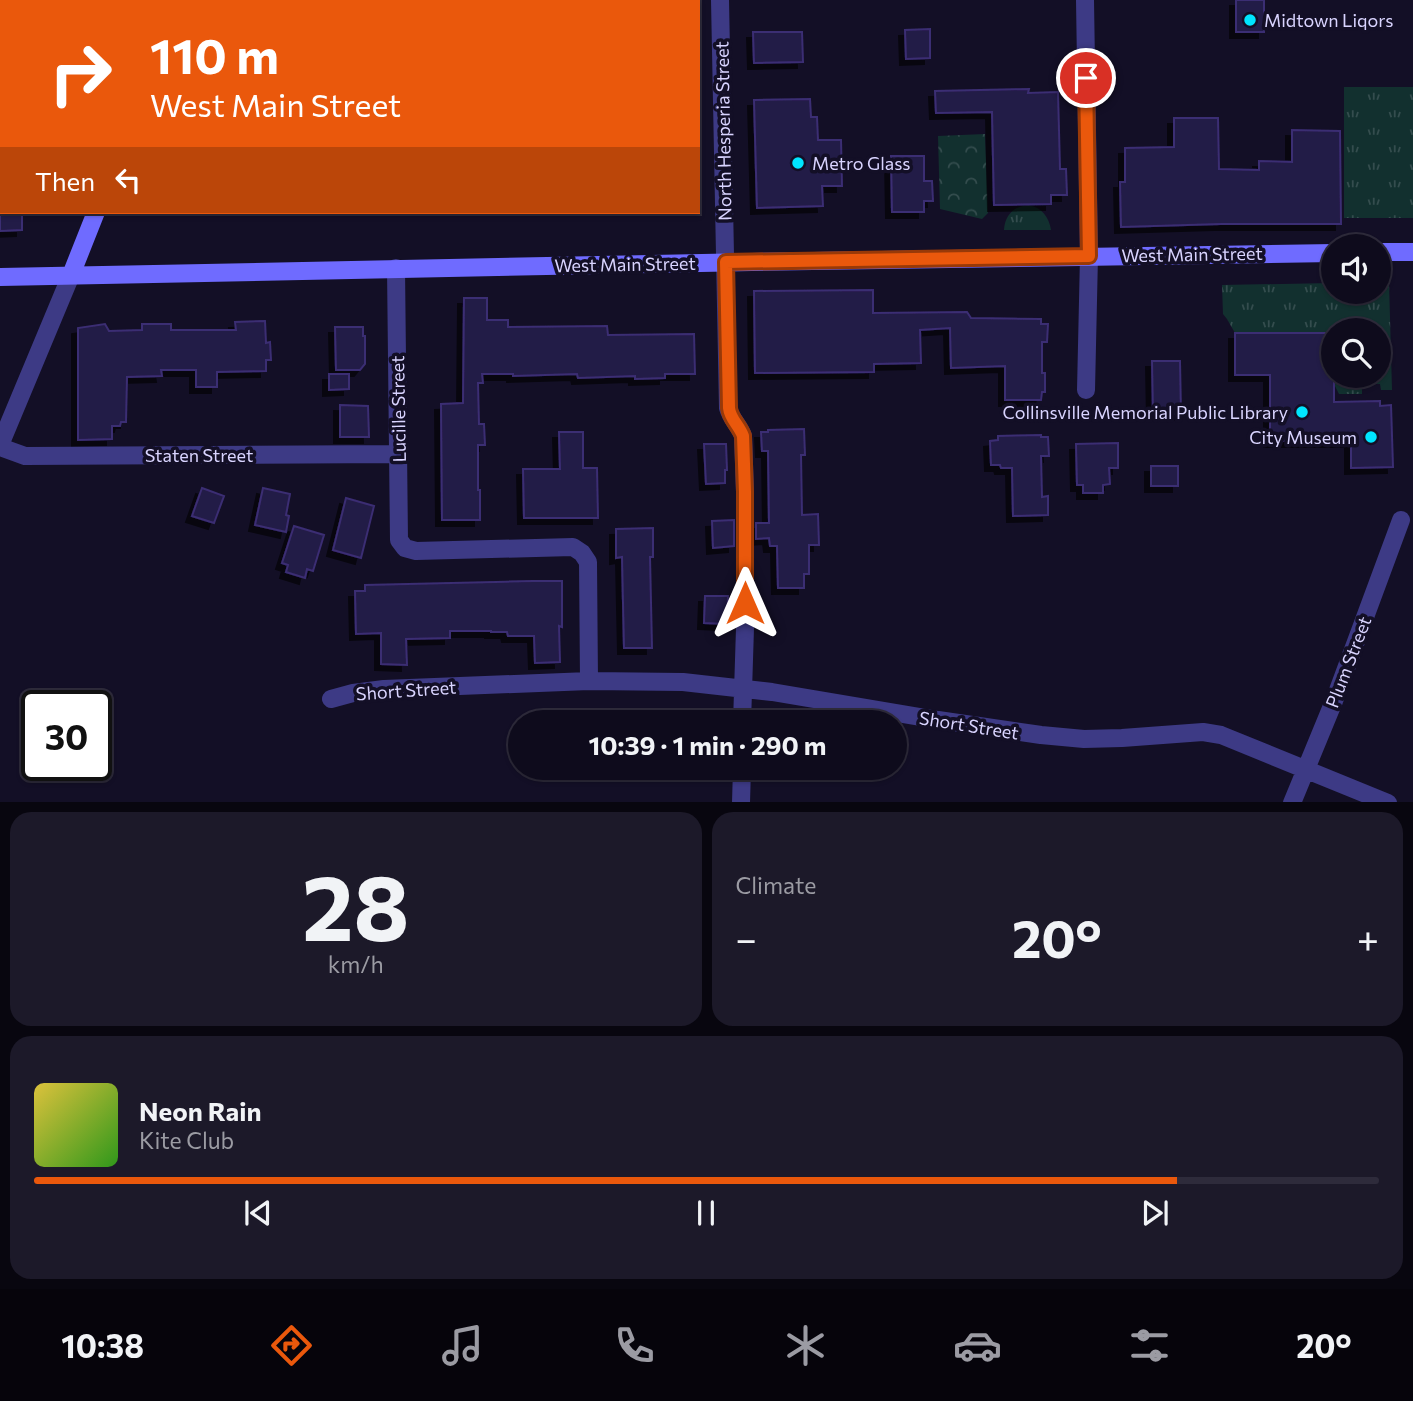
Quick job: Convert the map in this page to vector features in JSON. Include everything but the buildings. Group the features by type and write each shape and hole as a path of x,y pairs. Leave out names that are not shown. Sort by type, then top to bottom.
{"main road":[{"path":"71,275 95,214"},
{"path":"1391,252 1413,252"},
{"name":"West Main Street","path":"0,277 1321,253"}],"street":[{"name":"North Hesperia Street","path":"720,0 729,408 730,416 743,436 745,492 742,710"},
{"path":"1085,0 1089,256 1086,390"},
{"name":"Lucille Street","path":"396,268 399,540 405,548 416,551 573,547 582,553 588,562 589,681"},
{"path":"0,446 71,275"},
{"name":"Staten Street","path":"0,446 25,456 399,454"},
{"name":"Plum Street","path":"1292,802 1334,701 1401,520"},
{"name":"Short Street","path":"331,699 384,689 589,681 683,682 743,688 1041,736 1084,739 1203,732 1222,735 1386,802"},
{"path":"741,802 742,780"}],"green space":[{"path":"1344,87 1413,87 1413,218 1344,218"},
{"path":"985,134 988,213 982,219 940,209 938,136"},
{"path":"1029,205 1044,214 1051,230 1004,230 1011,212"},
{"path":"1321,283 1321,304 1390,304 1390,318 1321,318 1321,333 1235,333 1223,314 1222,285"},
{"path":"1391,354 1392,390 1381,390 1391,388"},
{"path":"1336,388 1362,388 1362,394 1339,394"}],"place":[{"name":"Midtown Liqors","path":"1250,20"},
{"name":"Metro Glass","path":"798,163"},
{"name":"Collinsville Memorial Public Library","path":"1302,412"},
{"name":"City Museum","path":"1371,437"}],"route":[{"path":"745,603 743,436 730,416 729,408 726,262 1089,256 1086,78"}]}
